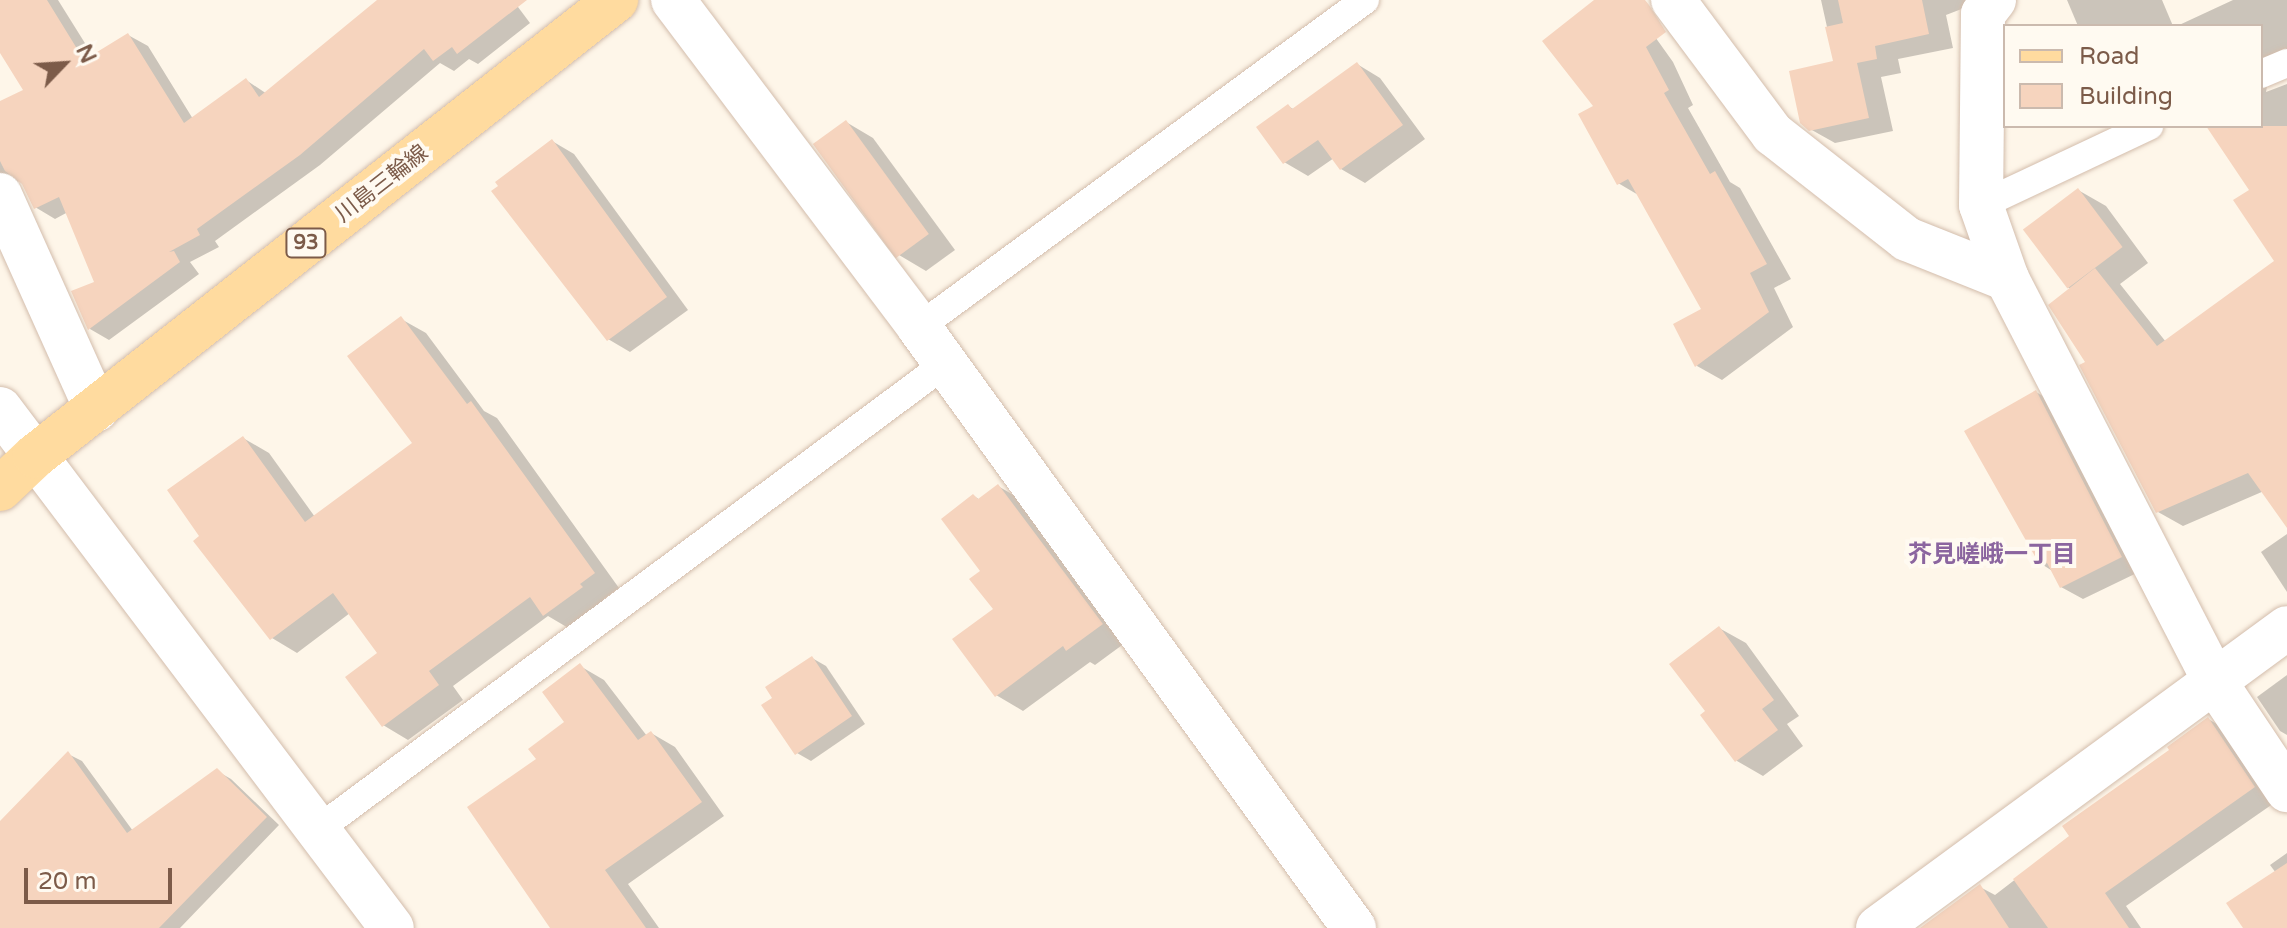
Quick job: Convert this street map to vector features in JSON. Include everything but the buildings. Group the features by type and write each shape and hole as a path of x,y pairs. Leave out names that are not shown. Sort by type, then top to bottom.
{"main road":[{"name":"川島三輪線","path":"0,489 35,456 616,0"}],"street":[{"path":"673,0 919,327 1354,928"},
{"path":"1673,0 1773,134 1907,239 2007,279"},
{"path":"1994,0 1983,14 1981,205 2007,279 2055,378 2215,682 2287,790"},
{"path":"0,195 96,409"},
{"path":"0,409 320,828 392,928"},
{"path":"1878,928 2287,628"}],"lane":[{"path":"919,327 1365,0"},
{"path":"2263,73 2287,63"},
{"path":"1981,205 2145,128"},
{"path":"320,828 945,364"}],"district":[{"name":"芥見嵯峨一丁目","path":"1992,555"}]}
